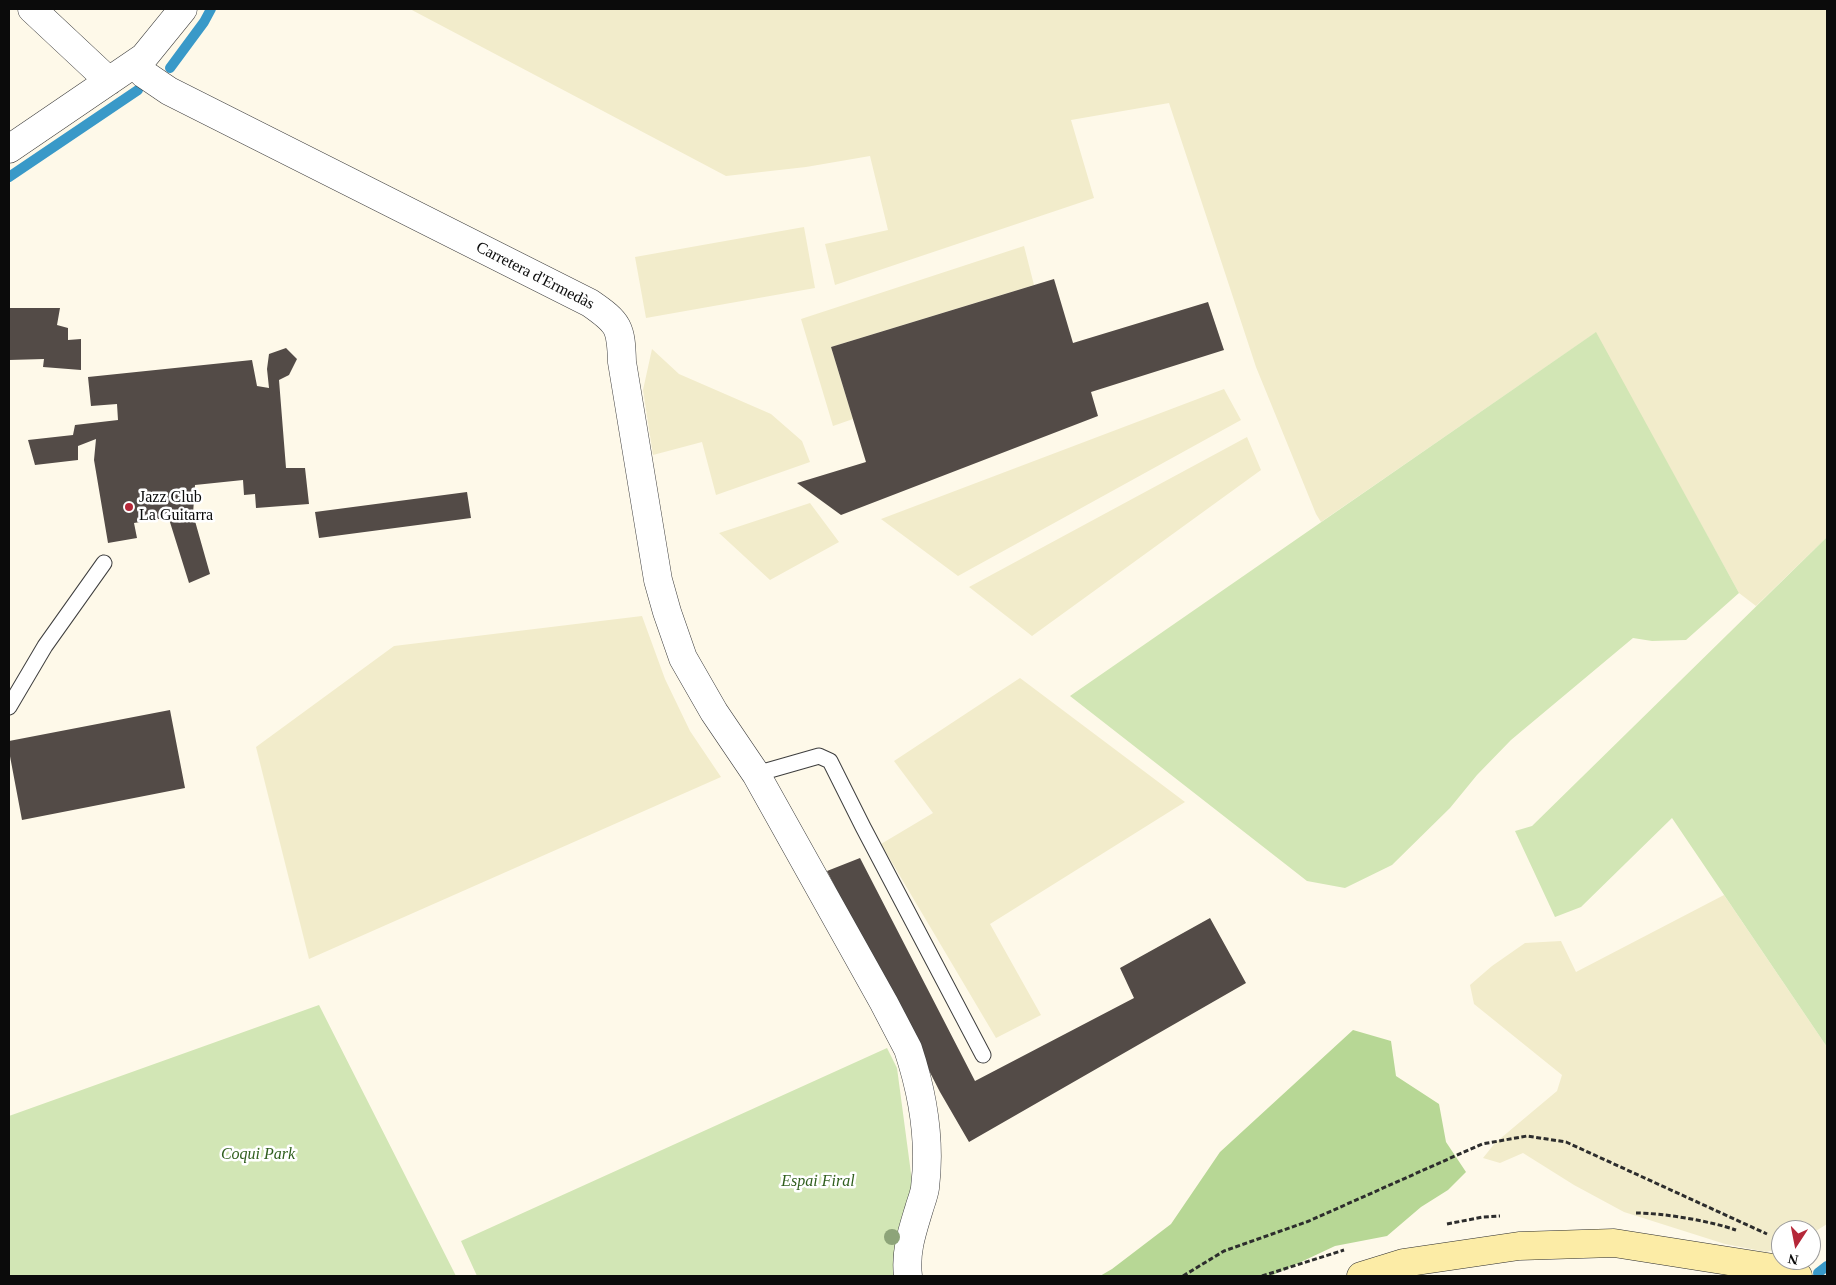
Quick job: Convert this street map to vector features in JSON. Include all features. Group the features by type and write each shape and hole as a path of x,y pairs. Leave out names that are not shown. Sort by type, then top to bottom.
{"main road":[{"path":"1360,1276 1403,1263 1519,1246 1614,1243 1773,1268 1798,1276"}],"street":[{"path":"32,9 109,81"},
{"path":"9,149 144,57 184,9"},
{"name":"Carretera d'Ermedàs","path":"134,64 144,74 168,91 590,303 604,312 617,325 621,337 622,362 656,570 667,612 683,658 714,712 756,774 884,1003 908,1049 918,1080 926,1122 925,1189 908,1244 908,1276"}],"lane":[{"path":"9,707 45,646 104,563"},
{"path":"756,774 819,756 830,761 983,1055"}],"path":[{"path":"1182,1276 1224,1251 1309,1221 1482,1144 1527,1136 1566,1142 1771,1237"}],"shaded area":[{"path":"410,9 1827,9 1827,537 1756,606 1739,593 1595,333 1321,522 1316,514 1256,367 1169,103 1071,120 1094,198 835,285 825,244 888,230 870,156 806,167 726,176"},
{"path":"804,227 815,288 646,318 635,257"},
{"path":"1024,246 1034,285 831,347 853,419 833,426 801,319"},
{"path":"652,349 679,374 771,414 802,441 810,462 716,495 702,442 653,455 643,390"},
{"path":"1224,389 1241,420 958,576 881,519"},
{"path":"1247,437 1261,470 1032,636 969,587"},
{"path":"810,503 839,542 770,580 719,533"},
{"path":"642,616 665,679 690,731 721,777 309,959 256,747 394,646"},
{"path":"1020,678 1185,802 990,924 1041,1015 996,1038 881,844 933,813 894,761"},
{"path":"1724,895 1827,1047 1827,1224 1821,1228 1821,1220 1771,1220 1771,1251 1766,1252 1725,1244 1624,1212 1574,1185 1523,1153 1500,1163 1483,1158 1495,1143 1557,1091 1562,1075 1474,1004 1470,985 1492,966 1525,943 1561,941 1576,972"}],"green space":[{"path":"1596,332 1739,593 1686,640 1652,641 1633,638 1511,740 1477,775 1450,808 1392,865 1345,888 1307,881 1070,696"},
{"path":"1827,537 1827,1047 1672,818 1581,907 1555,917 1515,831 1532,826"},
{"name":"Coqui Park","path":"319,1005 456,1276 9,1276 9,1116"},
{"path":"1353,1030 1391,1041 1396,1076 1439,1104 1446,1142 1466,1172 1448,1190 1421,1207 1387,1236 1335,1246 1271,1276 1100,1276 1171,1224 1220,1152"},
{"name":"Espai Firal","path":"887,1048 897,1068 912,1181 902,1276 477,1276 461,1241"}],"building":[{"path":"1054,279 1073,343 1208,302 1224,350 1091,392 1098,416 841,515 797,483 866,462 831,347"},
{"path":"9,308 60,308 57,325 68,328 68,340 81,339 81,370 43,367 44,359 9,360"},
{"path":"286,348 297,359 289,375 279,380 286,468 305,468 309,504 256,508 255,494 244,495 243,480 195,485 193,514 210,574 189,583 169,519 134,523 137,538 108,543 94,460 96,439 78,446 78,460 35,465 28,440 73,435 75,425 118,420 117,404 91,406 88,377 252,360 257,386 269,388 267,369 269,354"},
{"path":"467,492 471,518 319,538 315,512"},
{"path":"170,710 185,788 22,820 9,751 9,741"},
{"path":"860,858 975,1081 1134,998 1120,968 1210,918 1246,983 969,1142 940,1092 827,871"}],"waterway":[{"path":"170,68 204,22 211,9"},
{"path":"9,177 138,90"},
{"path":"1818,1273 1827,1266"}],"place":[{"name":"Jazz Club La Guitarra","path":"129,507"}]}
